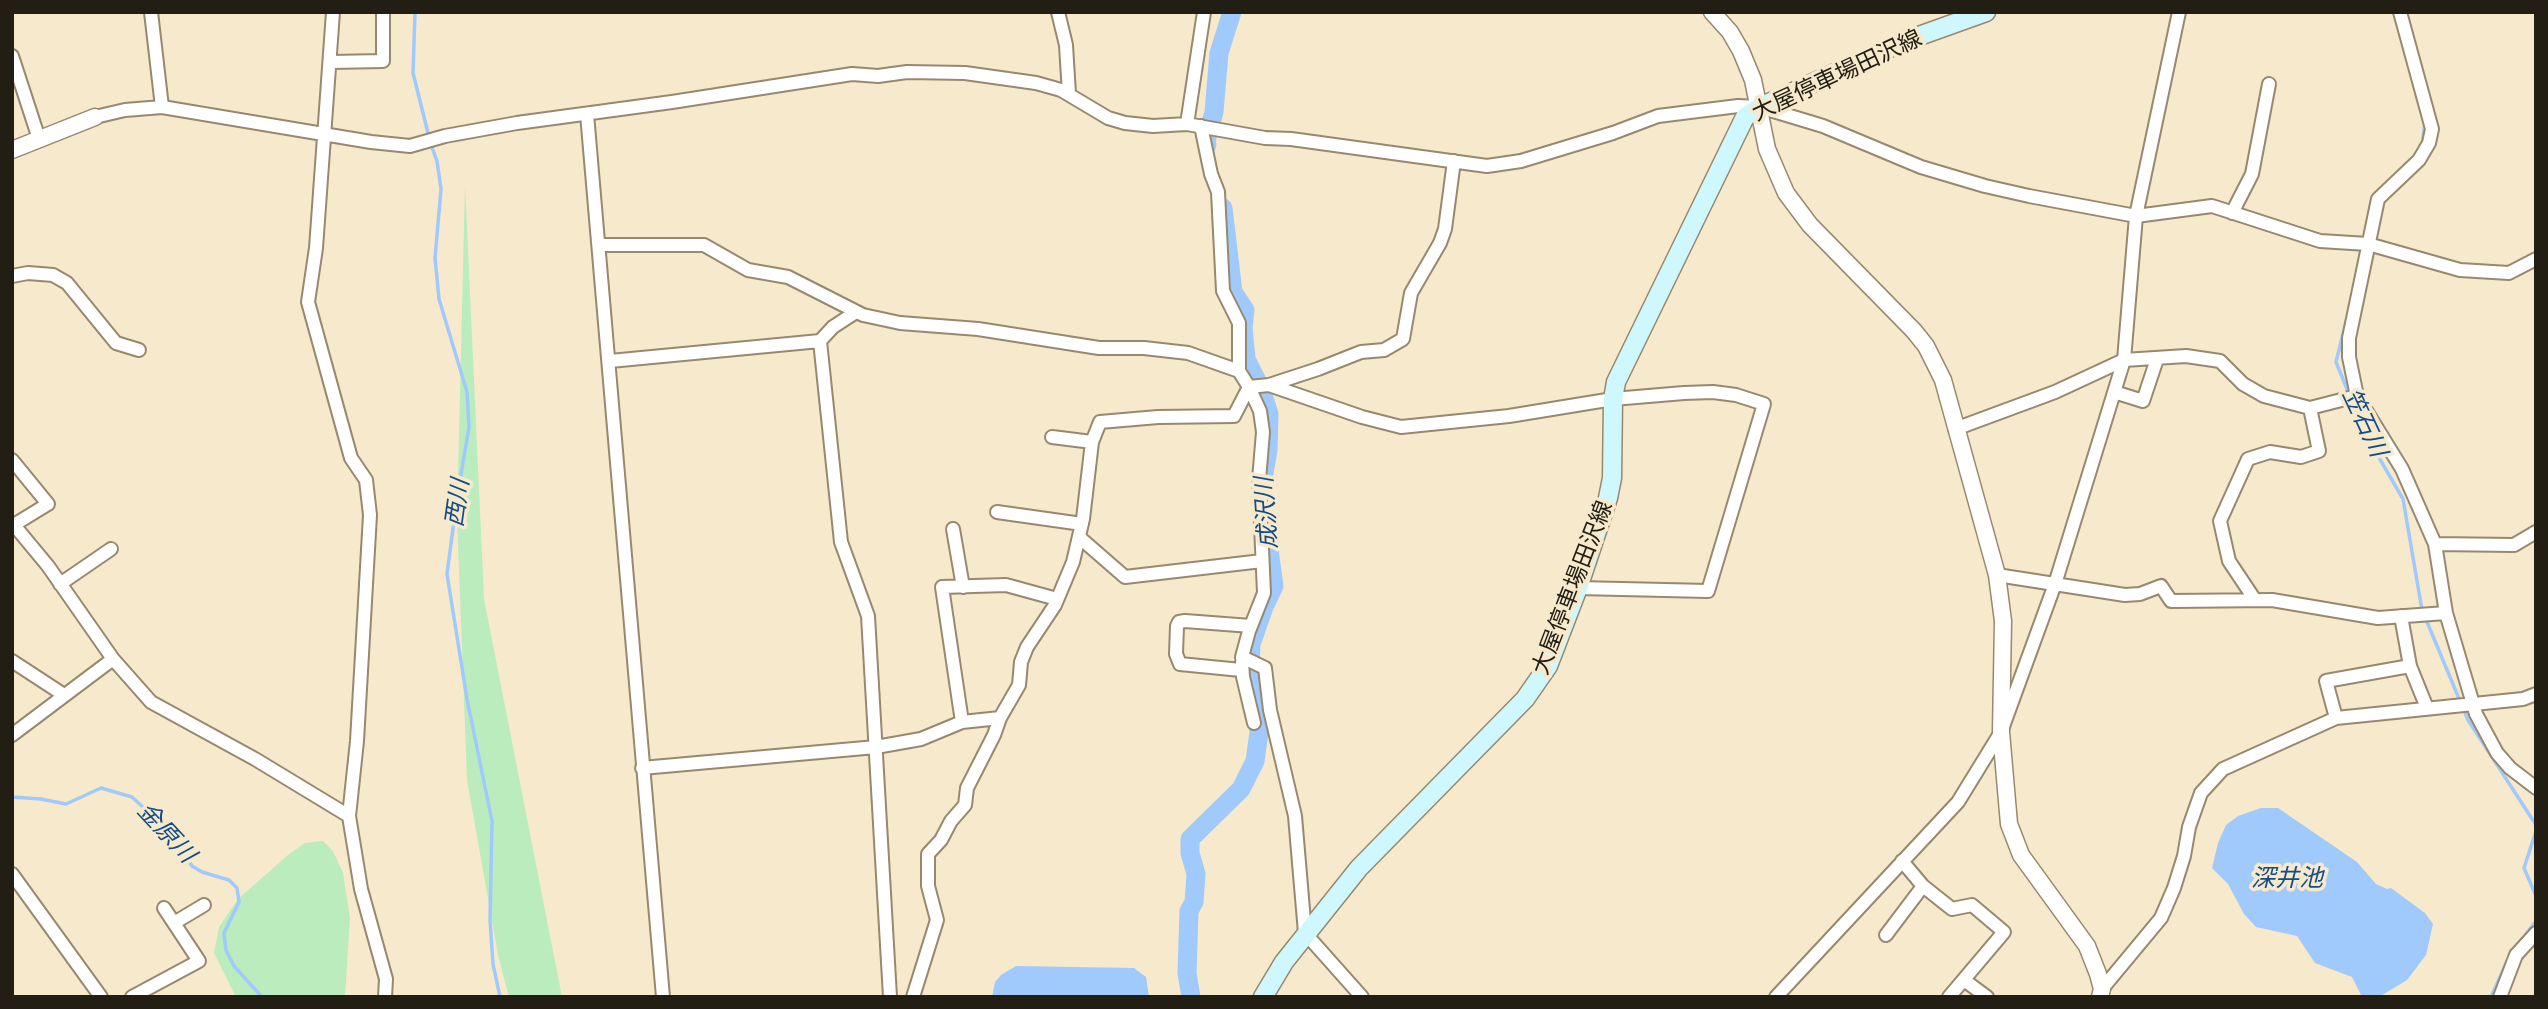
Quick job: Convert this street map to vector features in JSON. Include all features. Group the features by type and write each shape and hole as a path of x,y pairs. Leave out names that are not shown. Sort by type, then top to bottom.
{"main road":[{"name":"大屋停車場田沢線","path":"1263,997 1305,933 1359,868 1525,699 1548,666 1608,498 1612,478 1613,399 1620,372 1745,117 1760,107 1905,41 1986,12"}],"street":[{"path":"151,12 162,107"},
{"path":"333,12 326,133 316,248 308,302 351,458 366,480 370,515 357,741 349,816 361,889 386,979 385,997"},
{"path":"330,62 383,61 383,12"},
{"path":"1058,12 1066,45 1069,94"},
{"path":"1187,124 1204,12"},
{"path":"1712,12 1730,32 1753,80 1767,149 1786,193 1810,225 1926,346 1943,380 1997,575 2003,621 2001,732 2009,824 2021,855 2087,946 2101,993"},
{"path":"1776,997 1958,802 2001,732 2055,584 2124,360 2136,216 2179,12"},
{"path":"2400,12 2432,129 2429,143 2419,160 2378,199 2349,338 2349,357 2357,396 2402,470 2435,544 2446,613 2473,703 2486,736 2510,768 2536,788"},
{"path":"12,56 39,139"},
{"path":"12,150 95,117 125,110 162,107 371,142 410,146 493,127 852,74 878,76 907,72 965,73 1036,83 1061,90 1108,118 1125,123 1204,126 1265,138 1291,139 1487,166 1521,161 1658,117 1738,106 1760,107 1839,130 1921,167 1985,186 2136,216 2212,206 2320,241 2368,244 2460,270 2509,273 2536,260"},
{"path":"2232,213 2252,174 2269,84"},
{"path":"587,114 663,997"},
{"path":"1204,126 1212,174 1218,192 1223,291 1239,323 1239,371"},
{"path":"1252,387 1269,385 1361,352 1384,350 1403,340 1411,293 1440,243 1445,229 1454,161"},
{"path":"599,245 704,245 748,270 788,277 863,315 900,323 978,329 1099,348 1144,348 1188,354 1239,371 1252,387 1263,432 1259,480 1264,593 1251,625 1247,663 1254,723"},
{"path":"12,276 28,273 53,275 67,283 116,343 139,351"},
{"path":"610,361 820,341 834,327 856,312"},
{"path":"820,341 841,542 868,616 890,997"},
{"path":"1955,429 2055,392 2124,360 2186,356 2220,360 2243,384 2264,396 2309,408 2357,396"},
{"path":"2114,392 2143,401 2157,359"},
{"path":"1269,385 1362,417 1401,427 1509,416 1613,399 1713,392 1736,395 1763,404 1708,590 1578,588"},
{"path":"914,997 937,920 928,886 928,854 965,805 967,788 1019,685 1021,662 1027,647 1043,625 1073,562 1081,530 1092,442 1100,422 1158,417 1234,416 1252,387"},
{"path":"2255,600 2229,561 2220,521 2248,459 2270,452 2301,457 2319,451 2309,408"},
{"path":"1052,437 1092,442"},
{"path":"12,460 48,504 13,526 60,584 113,659 151,702 255,759 349,816"},
{"path":"997,512 1081,530 1125,577 1262,561"},
{"path":"953,529 962,587"},
{"path":"2435,544 2514,545 2536,532"},
{"path":"60,584 111,549"},
{"path":"1997,575 2125,595 2140,594 2161,586 2171,601 2272,600 2378,618 2446,613"},
{"path":"961,722 942,587 1006,586 1057,599"},
{"path":"2401,616 2410,666 2427,708"},
{"path":"1251,625 1179,622 1176,654 1180,664 1185,666 1247,663 1265,668 1270,710 1295,816 1305,933 1362,997"},
{"path":"12,735 113,659"},
{"path":"12,661 64,695"},
{"path":"2336,718 2326,681 2410,666"},
{"path":"2101,993 2161,918 2174,888 2189,827 2201,793 2223,769 2336,718 2523,699 2536,694"},
{"path":"642,768 876,747 921,739 961,722 1000,718"},
{"path":"1902,861 1923,886 1952,909 1972,905 2004,932 1949,997"},
{"path":"12,874 101,997"},
{"path":"1886,935 1923,886"},
{"path":"174,923 204,905"},
{"path":"132,997 199,961 164,908"},
{"path":"2500,997 2516,955 2536,933"},
{"path":"1964,980 1987,997"}],"green space":[{"path":"465,184 484,599 562,997 509,997 498,955 467,780 457,518"},
{"path":"323,841 333,851 343,873 350,918 345,997 236,997 214,953 219,927 238,899 288,855 305,843"}],"water":[{"name":"深井池","path":"2261,808 2278,808 2357,862 2376,884 2391,888 2425,913 2433,924 2426,955 2407,980 2379,997 2362,997 2352,977 2315,963 2297,936 2256,927 2244,914 2228,884 2212,868 2226,825 2238,816"},
{"path":"1016,966 1134,968 1146,977 1149,997 992,997 995,982"}],"waterway":[{"name":"西川","path":"415,12 413,73 429,137"},
{"name":"成沢川","path":"1207,145 1214,112 1219,53 1232,12"},
{"name":"笠石川","path":"2422,146 2425,122"},
{"name":"西川","path":"431,145 437,161 441,189 435,258 439,299 467,392 469,427 458,492 455,496 447,574 467,699 492,821 490,920 493,964 500,997"},
{"name":"成沢川","path":"1223,208 1233,292 1245,310 1243,328 1246,359 1261,389 1269,414 1268,450 1263,479"},
{"name":"笠石川","path":"2347,318 2336,362 2349,394"},
{"name":"笠石川","path":"2352,402 2367,437 2403,499 2422,610"},
{"name":"成沢川","path":"1191,997 1187,973 1189,911 1194,902 1196,874 1190,853 1190,839 1241,789 1255,761 1259,732 1250,670 1251,644 1274,586 1264,513"},
{"name":"笠石川","path":"2425,617 2460,701"},
{"name":"笠石川","path":"2463,708 2468,720 2536,825"},
{"name":"金原川","path":"12,797 66,804 101,788 132,797 172,834 192,866 229,880 237,888 239,902 224,933 226,950 234,966 262,997"},
{"name":"笠石川","path":"2536,831 2524,868 2536,896"},
{"name":"笠石川","path":"2520,942 2536,921"},
{"name":"笠石川","path":"2491,997 2509,957"}]}
